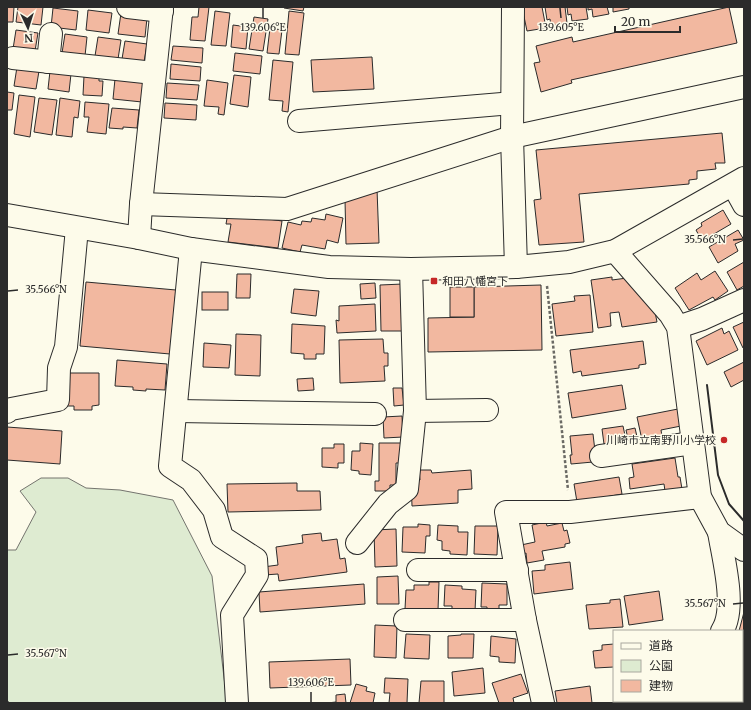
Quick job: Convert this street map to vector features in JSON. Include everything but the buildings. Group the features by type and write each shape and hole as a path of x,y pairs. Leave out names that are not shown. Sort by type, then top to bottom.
{"street":[{"path":"128,7 162,9 140,204 139,238"},
{"path":"513,7 512,137 516,267"},
{"path":"48,62 51,34"},
{"path":"13,58 154,73"},
{"path":"140,204 287,209 512,137 744,87"},
{"path":"299,121 512,103"},
{"path":"7,215 139,238 191,249 329,267 411,269 516,267 569,262 615,251 738,181 744,205"},
{"path":"7,412 12,409 58,400 59,368 66,347 77,228"},
{"path":"191,249 177,411 170,466 190,480 214,510 222,537 256,559 258,575 232,615 237,703"},
{"path":"615,251 670,314 678,327 700,497 719,532 729,595 726,624 723,630"},
{"path":"357,543 388,504 407,489 415,411 411,269"},
{"path":"678,327 702,319 744,300"},
{"path":"415,411 487,410"},
{"path":"177,411 375,414"},
{"path":"601,456 693,443"},
{"path":"543,703 525,620 506,512 570,512 700,497"},
{"path":"719,532 744,550"},
{"path":"418,570 517,570"},
{"path":"405,620 525,620"}],"path":[{"path":"545,264 570,512"}],"green space":[{"path":"41,478 68,478 86,488 120,490 173,500 212,576 227,703 10,703 7,700 7,550 16,550 36,512 20,491"}],"wall":[{"path":"707,385 718,475 729,504 744,521"}],"place":[{"name":"和田八幡宮下","path":"434,281"},
{"name":"川崎市立南野川小学校","path":"724,440"}]}
